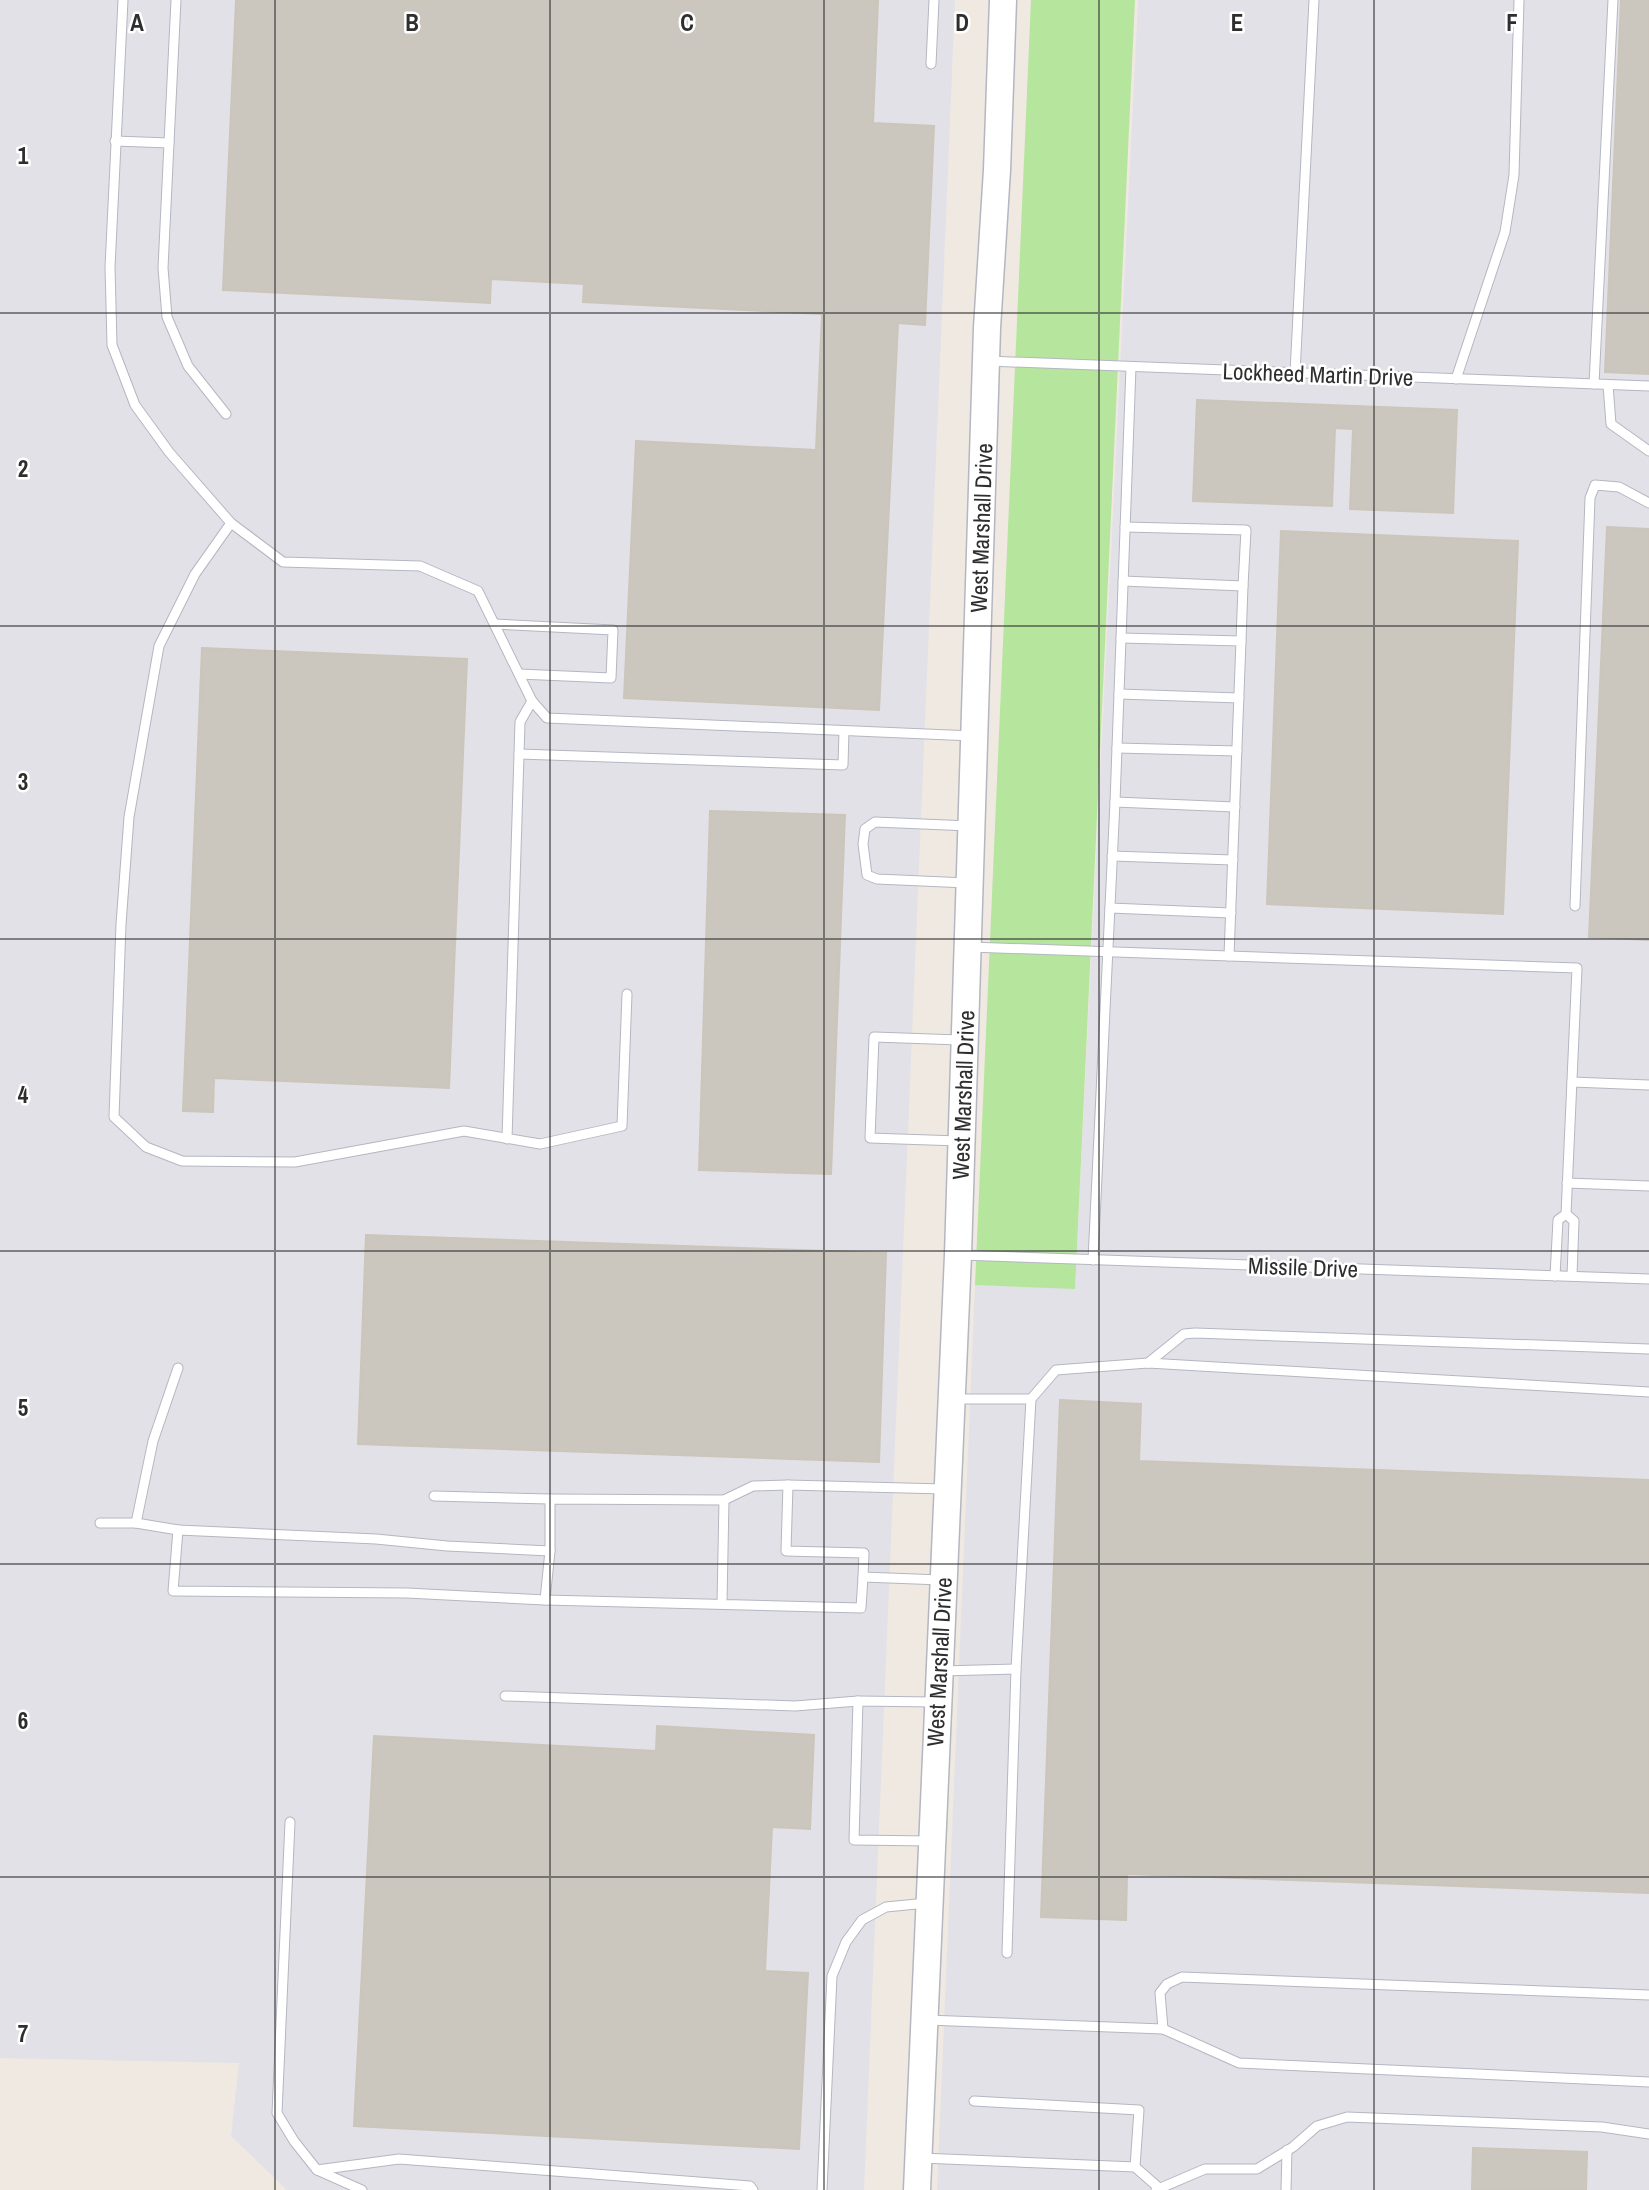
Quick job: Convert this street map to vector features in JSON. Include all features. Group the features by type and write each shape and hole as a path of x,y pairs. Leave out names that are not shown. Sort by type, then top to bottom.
{"main road":[{"name":"West Marshall Drive","path":"916,2190 958,1255 986,361 1003,0"}],"lane":[{"path":"122,0 110,267 112,345 135,405 170,452 231,523 283,562 420,566 478,591 532,701 547,718 975,736"},
{"path":"176,0 163,268 167,317 188,366 226,414"},
{"path":"930,64 934,0"},
{"path":"1295,373 1314,0"},
{"path":"1456,379 1506,232 1514,175 1519,0"},
{"path":"1594,384 1612,0"},
{"path":"116,141 169,143"},
{"name":"Lockheed Martin Drive","path":"986,361 1649,386"},
{"path":"1093,1260 1115,802 1131,367"},
{"path":"1608,385 1611,424 1649,451"},
{"path":"1575,906 1590,498 1595,485 1619,487 1649,503"},
{"path":"231,523 195,574 159,646 129,817 121,924 114,1117 146,1147 182,1161 295,1162 464,1131 540,1144 622,1126 627,994"},
{"path":"1125,527 1246,530 1229,956"},
{"path":"1123,581 1243,586"},
{"path":"495,624 613,630 611,678 519,674"},
{"path":"1121,638 1241,641"},
{"path":"1119,694 1239,698"},
{"path":"508,1139 520,722 532,701"},
{"path":"519,754 843,765 844,731"},
{"path":"1117,748 1237,751"},
{"path":"1115,802 1235,807"},
{"path":"971,883 877,879 867,875 863,844 865,829 874,822 972,826"},
{"path":"1112,856 1233,860"},
{"path":"1110,908 1231,913"},
{"path":"969,947 1577,968 1566,1214"},
{"path":"960,1141 870,1138 874,1037 964,1040"},
{"path":"1572,1082 1649,1085"},
{"path":"1567,1182 1649,1186"},
{"path":"1555,1276 1558,1220 1566,1214"},
{"path":"1566,1214 1574,1221 1572,1276"},
{"name":"Missile Drive","path":"958,1255 1649,1279"},
{"path":"1148,1363 1184,1334 1195,1333 1649,1349"},
{"path":"1007,1953 1016,1669 1031,1399 1056,1370 1148,1363 1649,1392"},
{"path":"136,1523 153,1441 178,1368"},
{"path":"951,1399 1031,1399"},
{"path":"178,1530 173,1591 407,1593 545,1600 861,1608 864,1553 786,1551 788,1485"},
{"path":"434,1496 724,1500 753,1486 947,1489"},
{"path":"545,1600 550,1551 550,1499"},
{"path":"722,1603 724,1500"},
{"path":"100,1523 136,1523 178,1530 376,1539 550,1551"},
{"path":"863,1577 943,1580"},
{"path":"939,1671 1016,1669"},
{"path":"505,1696 795,1706 858,1701 937,1702"},
{"path":"858,1701 854,1840 932,1842"},
{"path":"290,1822 277,2113 294,2141 317,2170 362,2190"},
{"path":"822,2190 832,1976 846,1942 862,1920 886,1907 929,1903"},
{"path":"1163,2029 1160,1993 1167,1984 1182,1977 1649,1995"},
{"path":"924,2020 1163,2029 1239,2063 1649,2082"},
{"path":"974,2101 1139,2110 1135,2167"},
{"path":"918,2158 1135,2167 1158,2189 1205,2169 1256,2169 1287,2150 1317,2126 1347,2117 1602,2127 1649,2134"},
{"path":"1286,2190 1287,2150"},
{"path":"317,2170 399,2159 750,2186 753,2190"}],"shaded area":[{"path":"0,0 955,0 864,2190 287,2190 231,2136 239,2063 0,2058"},
{"path":"1138,0 1649,0 1649,2190 937,2190 975,1285 1075,1288"}],"green space":[{"path":"1031,0 1135,0 1075,1289 975,1285"}],"building":[{"path":"236,0 878,0 873,123 934,126 925,325 898,323 879,710 624,698 636,441 816,450 822,314 583,302 584,284 491,279 490,303 223,290"},
{"path":"1621,0 1649,0 1649,374 1605,372"},
{"path":"1197,400 1457,410 1453,513 1350,509 1353,429 1335,428 1332,506 1193,501"},
{"path":"1607,527 1649,529 1649,940 1589,937"},
{"path":"1281,531 1518,541 1503,914 1267,904"},
{"path":"202,648 467,659 449,1088 214,1078 213,1112 183,1111"},
{"path":"710,811 845,815 831,1174 699,1170"},
{"path":"366,1235 886,1253 879,1462 358,1444"},
{"path":"1060,1400 1141,1404 1139,1461 1649,1480 1649,1893 1127,1874 1126,1920 1041,1917"},
{"path":"657,1726 814,1735 810,1829 772,1827 765,1971 808,1973 799,2149 354,2126 374,1736 656,1751"},
{"path":"1473,2148 1587,2152 1586,2190 1472,2190"}]}
